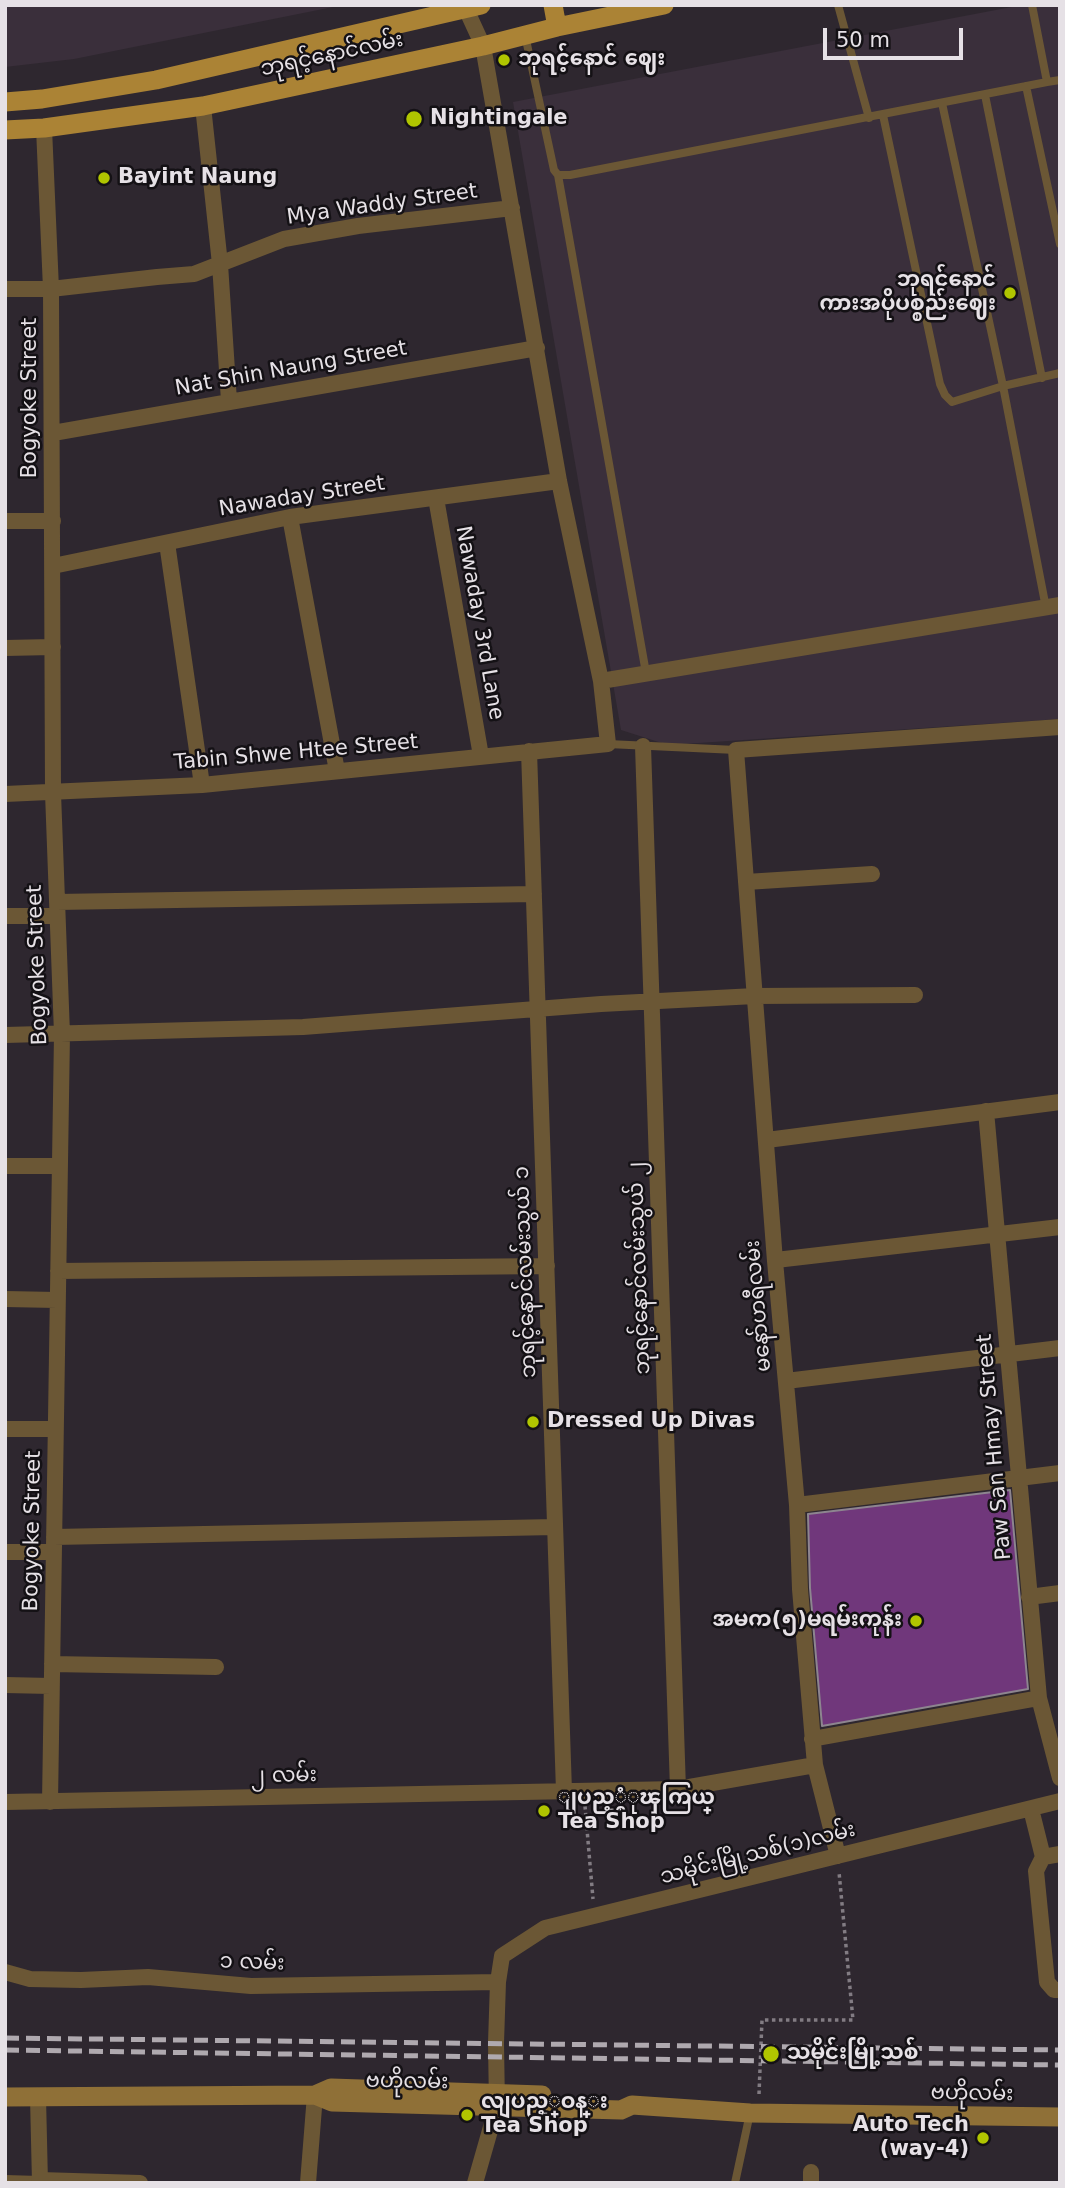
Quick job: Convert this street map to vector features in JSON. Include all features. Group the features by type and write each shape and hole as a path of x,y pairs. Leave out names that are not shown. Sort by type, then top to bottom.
{"main road":[{"path":"553,5 557,27"},
{"name":"ဘုရင့်နောင်လမ်း","path":"5,130 44,128 204,106 664,5"},
{"name":"ဘုရင့်နောင်လမ်း","path":"5,102 42,99 156,80 468,6"},
{"name":"ဗဟိုလမ်း","path":"5,2097 315,2095 332,2102 497,2099 621,2110 632,2105 750,2113 1060,2117"}],"street":[{"path":"468,6 483,46 559,481 601,681 608,744"},
{"path":"204,106 220,264 229,401"},
{"name":"Bogyoke Street","path":"44,128 51,289 53,433 53,793 62,1034 50,1802"},
{"name":"Mya Waddy Street","path":"5,289 51,289 194,274 284,239 358,226 512,208"},
{"name":"Nat Shin Naung Street","path":"53,433 537,348"},
{"name":"Nawaday Street","path":"53,566 290,517 559,481"},
{"name":"Nawaday 3rd Lane","path":"436,498 481,756"},
{"path":"290,517 337,771"},
{"path":"5,521 53,521"},
{"path":"167,543 202,785"},
{"path":"601,681 1053,607"},
{"path":"5,648 53,648"},
{"path":"736,750 1060,727"},
{"name":"Tabin Shwe Htee Street","path":"5,794 202,785 608,744"},
{"name":"ဘုရင့်နောင်လမ်းသွယ် ၂","path":"643,746 678,1789"},
{"name":"မနော်ဟရီလမ်း","path":"736,750 797,1505 800,1590 812,1739 815,1765 838,1856"},
{"name":"ဘုရင့်နောင်လမ်းသွယ် ၁","path":"529,751 564,1791"},
{"path":"746,882 872,874"},
{"path":"5,916 57,909 534,894"},
{"path":"5,1035 303,1027 755,996 915,995"},
{"path":"767,1140 1060,1102"},
{"name":"Paw San Hmay Street","path":"986,1111 1039,1698 1060,1778"},
{"path":"5,1166 60,1166"},
{"path":"776,1260 1060,1227"},
{"path":"58,1271 547,1266"},
{"path":"5,1299 57,1300"},
{"path":"786,1381 1060,1348"},
{"path":"5,1429 55,1429"},
{"path":"797,1505 1060,1474"},
{"path":"5,1552 54,1544 555,1527"},
{"path":"1029,1597 1060,1592"},
{"path":"52,1664 216,1667"},
{"path":"5,1685 51,1686"},
{"path":"812,1739 1039,1698"},
{"name":"၂ လမ်း","path":"5,1802 678,1789 815,1765"},
{"name":"သမိုင်းမြို့သစ်(၁)လမ်း","path":"475,2183 497,2099 498,1983 502,1956 545,1928 1060,1801"},
{"path":"1031,1809 1043,1857 1036,1871 1047,1982 1054,1990 1060,1990"},
{"path":"1043,1857 1060,1854"},
{"name":"၁ လမ်း","path":"5,1972 30,1979 148,1977 251,1986 498,1983"},
{"path":"308,2183 315,2095"},
{"path":"38,2097 40,2181 140,2183"}],"lane":[{"path":"838,5 869,118"},
{"path":"1032,5 1047,82"},
{"path":"526,35 554,170 558,174 646,673"},
{"path":"558,174 570,175 636,163 1060,80"},
{"path":"1026,86 1060,244"},
{"path":"985,94 1042,378"},
{"path":"942,103 1053,607"},
{"path":"883,115 944,395 952,402 1003,386 1060,373"},
{"path":"608,744 736,750"},
{"path":"735,2183 750,2113"},
{"path":"5,2179 40,2181"}],"path":[{"path":"584,1790 594,1915"},
{"path":"769,2094 757,2094 762,2020 853,2020 838,1856"}],"shaded area":[{"path":"5,5 343,5 74,59 5,67"},
{"path":"1022,5 1060,5 1060,719 668,745 621,730 513,102"}],"building":[{"name":"အမက(၅)မရမ်းကုန်း","path":"1010,1490 1028,1689 822,1726 810,1588 808,1514"}],"railway":[{"path":"5,2038 1060,2050"},
{"path":"5,2050 1060,2065"}],"place":[{"name":"ဘုရင့်နောင် ဈေး","path":"504,60"},
{"name":"Nightingale","path":"414,119"},
{"name":"Bayint Naung","path":"104,178"},
{"name":"ဘုရင့်နောင် ကားအပိုပစ္စည်းဈေး","path":"1010,293"},
{"name":"Dressed Up Divas","path":"533,1422"},
{"name":"အမက(၅)မရမ်းကုန်း","path":"916,1621"},
{"name":"ျပည့္စံုၾကြယ္ Tea Shop","path":"544,1811"},
{"name":"သမိုင်းမြို့သစ်","path":"771,2054"},
{"name":"လျပည့္ဝန္း Tea Shop","path":"467,2115"},
{"name":"Auto Tech (way-4)","path":"983,2138"}]}
